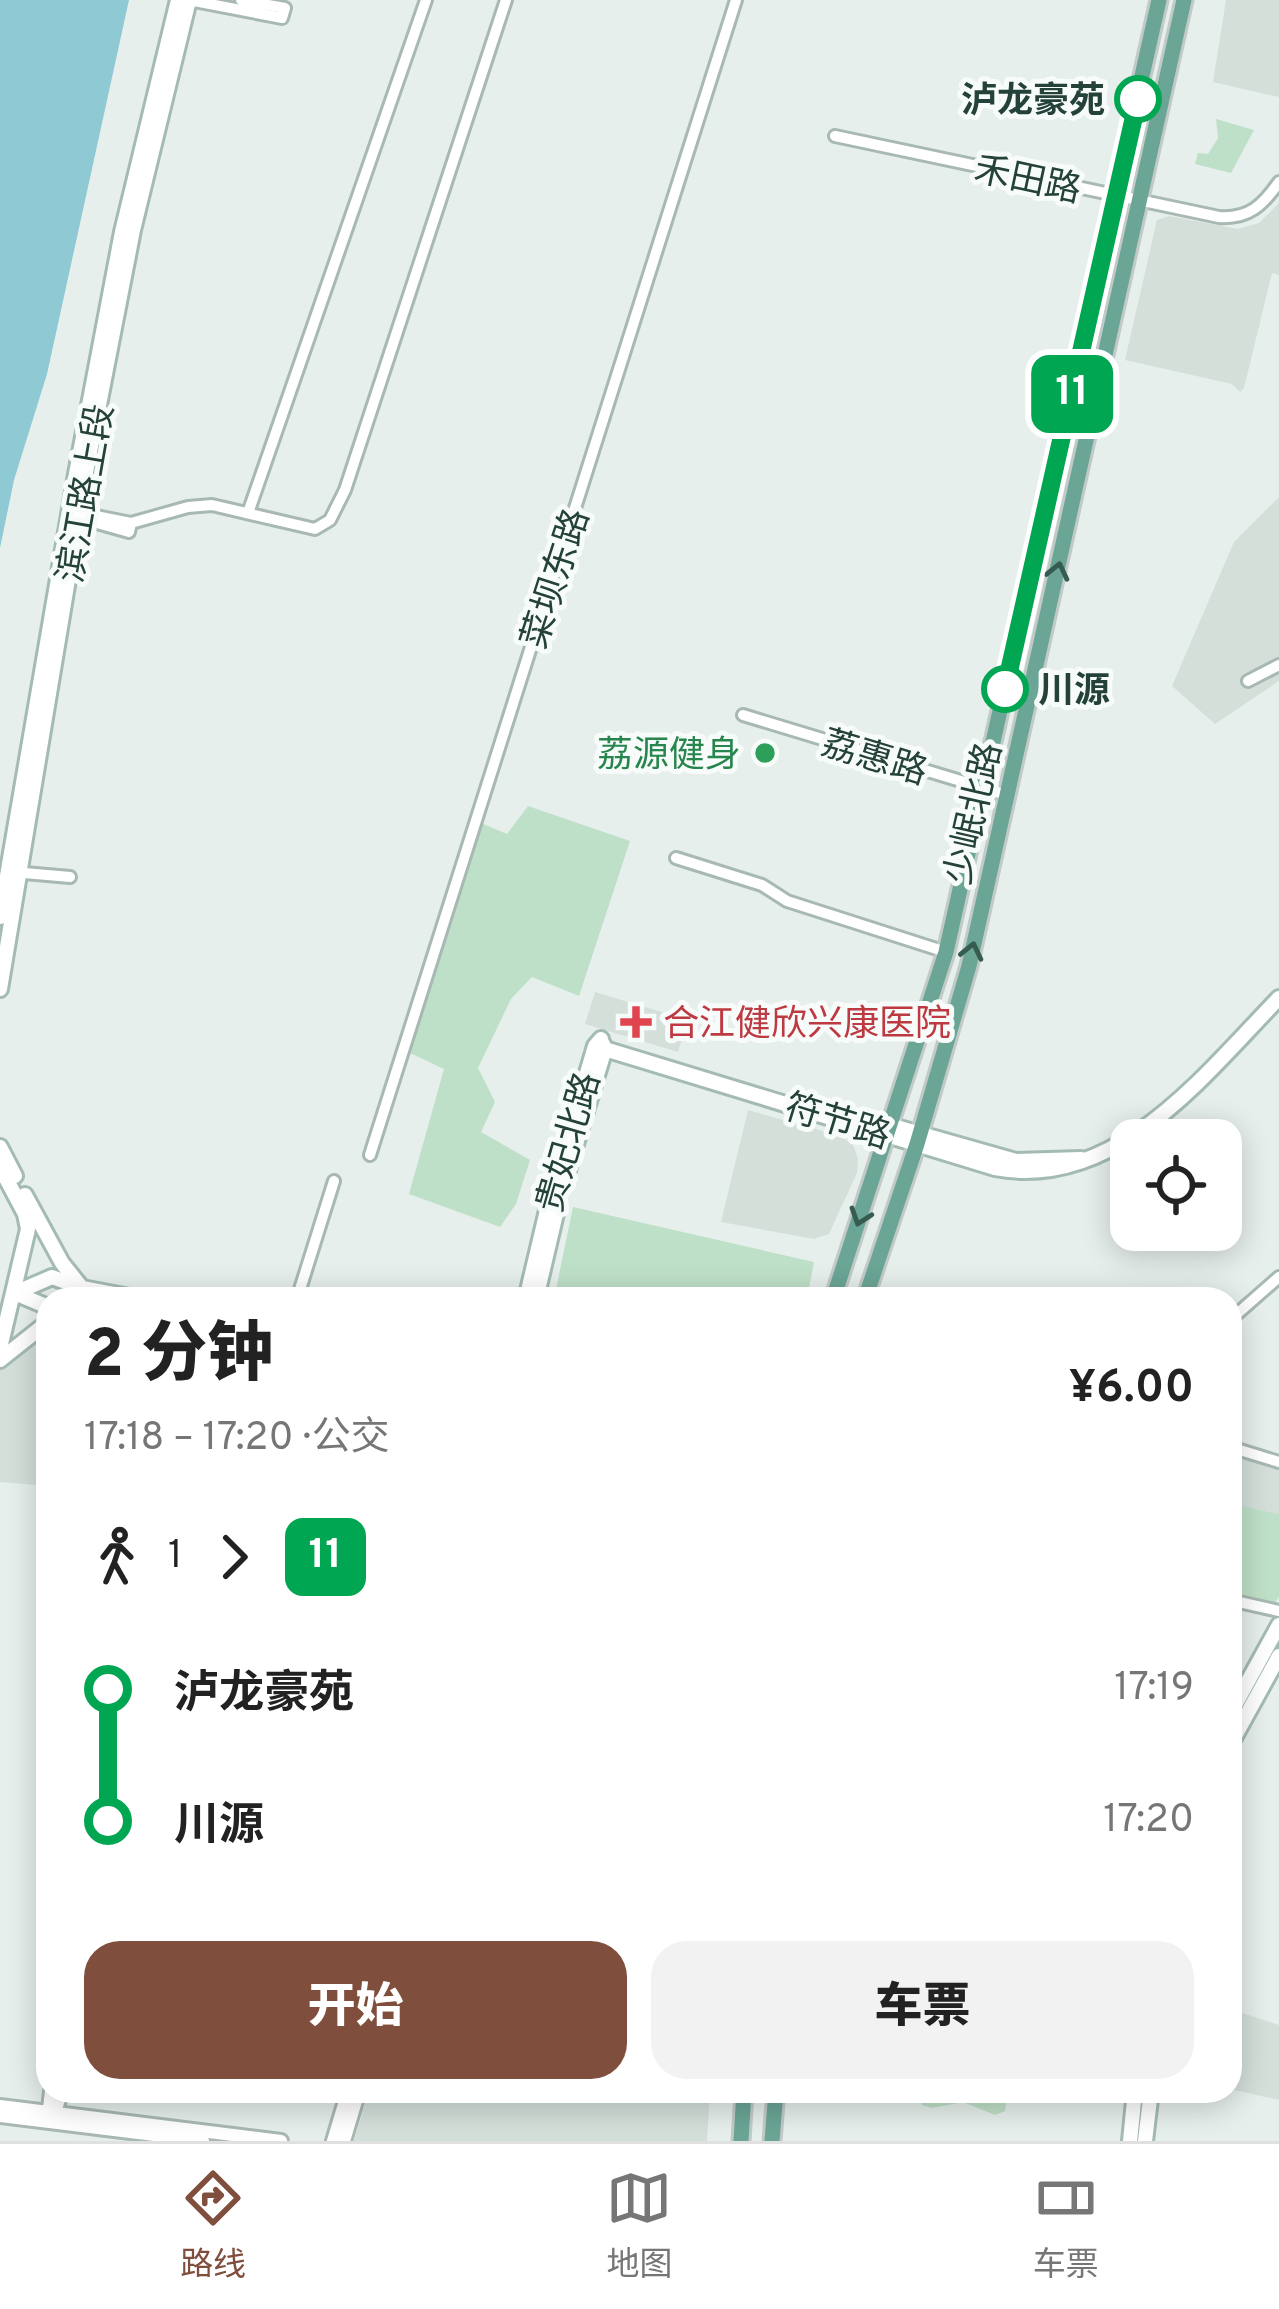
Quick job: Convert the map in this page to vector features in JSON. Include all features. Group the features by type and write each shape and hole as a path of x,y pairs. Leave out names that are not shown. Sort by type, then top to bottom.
{"main road":[{"name":"滨江路上段","path":"0,989 12,872 122,232 178,0"},
{"name":"滨江路上段","path":"76,515 134,230 189,0"},
{"name":"少岷北路","path":"837,1287 946,952 1159,0"},
{"name":"少岷北路","path":"869,1287 969,966 1184,0"},
{"name":"滨江路上段","path":"0,917 12,872"},
{"name":"符节路","path":"600,1045 1014,1171 1072,1166 1155,1123 1279,998"},
{"name":"贵妃北路","path":"529,1287 600,1045"},
{"name":"贵妃北路","path":"539,1287 600,1045"},
{"path":"0,1148 77,1287"},
{"path":"0,1167 27,1220 0,1348"},
{"path":"873,1178 902,1189"},
{"path":"15,1293 52,1277 70,1287"},
{"path":"15,1293 36,1302"},
{"path":"0,1360 36,1332"},
{"path":"1242,1692 1279,1624"},
{"path":"1242,1723 1279,1656"},
{"path":"741,2141 743,2103"},
{"path":"772,2141 775,2103"},
{"path":"1130,2141 1135,2103"},
{"path":"1145,2141 1150,2103"}],"street":[{"path":"189,0 284,13 242,0"},
{"path":"248,513 426,0"},
{"path":"76,515 130,527 201,505 315,529 330,520 506,0"},
{"name":"菜坝东路","path":"370,1155 736,0"},
{"name":"禾田路","path":"835,136 1117,198 1241,217 1262,204 1279,182"},
{"path":"1248,681 1279,665"},
{"name":"荔惠路","path":"743,716 1007,795"},
{"path":"676,858 762,885 787,902 946,952"},
{"path":"12,872 70,877"},
{"path":"301,1287 334,1181"},
{"path":"1242,1309 1279,1277"},
{"path":"1242,1451 1279,1462"},
{"path":"1242,1603 1279,1612"},
{"path":"50,2116 51,2103"},
{"path":"50,2116 56,2103"},
{"path":"333,2141 344,2103"},
{"path":"344,2141 355,2103"},
{"path":"0,2106 202,2141"},
{"path":"0,2116 50,2116 281,2141"}],"shaded area":[{"path":"1226,0 1279,0 1279,97 1213,82"},
{"path":"1279,203 1279,275 1272,273 1244,388 1240,392 1232,384 1125,360 1157,220 1169,216 1238,229 1259,223"},
{"path":"1279,497 1279,681 1215,724 1172,686 1234,542"},
{"name":"合江健欣兴康医院","path":"595,992 688,1020 678,1052 585,1024"},
{"path":"748,1110 837,1135 853,1144 857,1173 829,1234 814,1239 721,1222"},
{"path":"36,1339 36,1485 0,1482 0,1363"},
{"path":"1242,1456 1279,1468 1279,1514 1242,1506"},
{"path":"1242,2013 1279,2025 1279,2100 1242,2092"},
{"path":"365,2103 709,2103 707,2141 354,2141"}],"green space":[{"path":"1216,119 1254,130 1231,173 1195,164 1198,153 1208,154 1218,138"},
{"path":"528,806 630,841 579,996 532,977 511,999 478,1068 495,1102 481,1132 530,1160 516,1204 500,1227 409,1194 444,1069 408,1052 481,823 507,834"},
{"path":"573,1207 814,1262 809,1287 556,1287"},
{"path":"1242,1506 1279,1514 1279,1597 1275,1603 1242,1596"},
{"path":"921,2103 958,2103 932,2108"},
{"path":"965,2103 1006,2103 1005,2111 995,2115"}],"water":[{"path":"0,0 129,0 47,374 14,480 0,548"}],"bus line":[{"name":"11","path":"1005,689 1138,99"}],"place":[{"name":"泸龙豪苑","path":"1138,99"},
{"name":"川源","path":"1005,689"},
{"name":"荔源健身","path":"765,753"},
{"name":"合江健欣兴康医院","path":"636,1022"}]}
